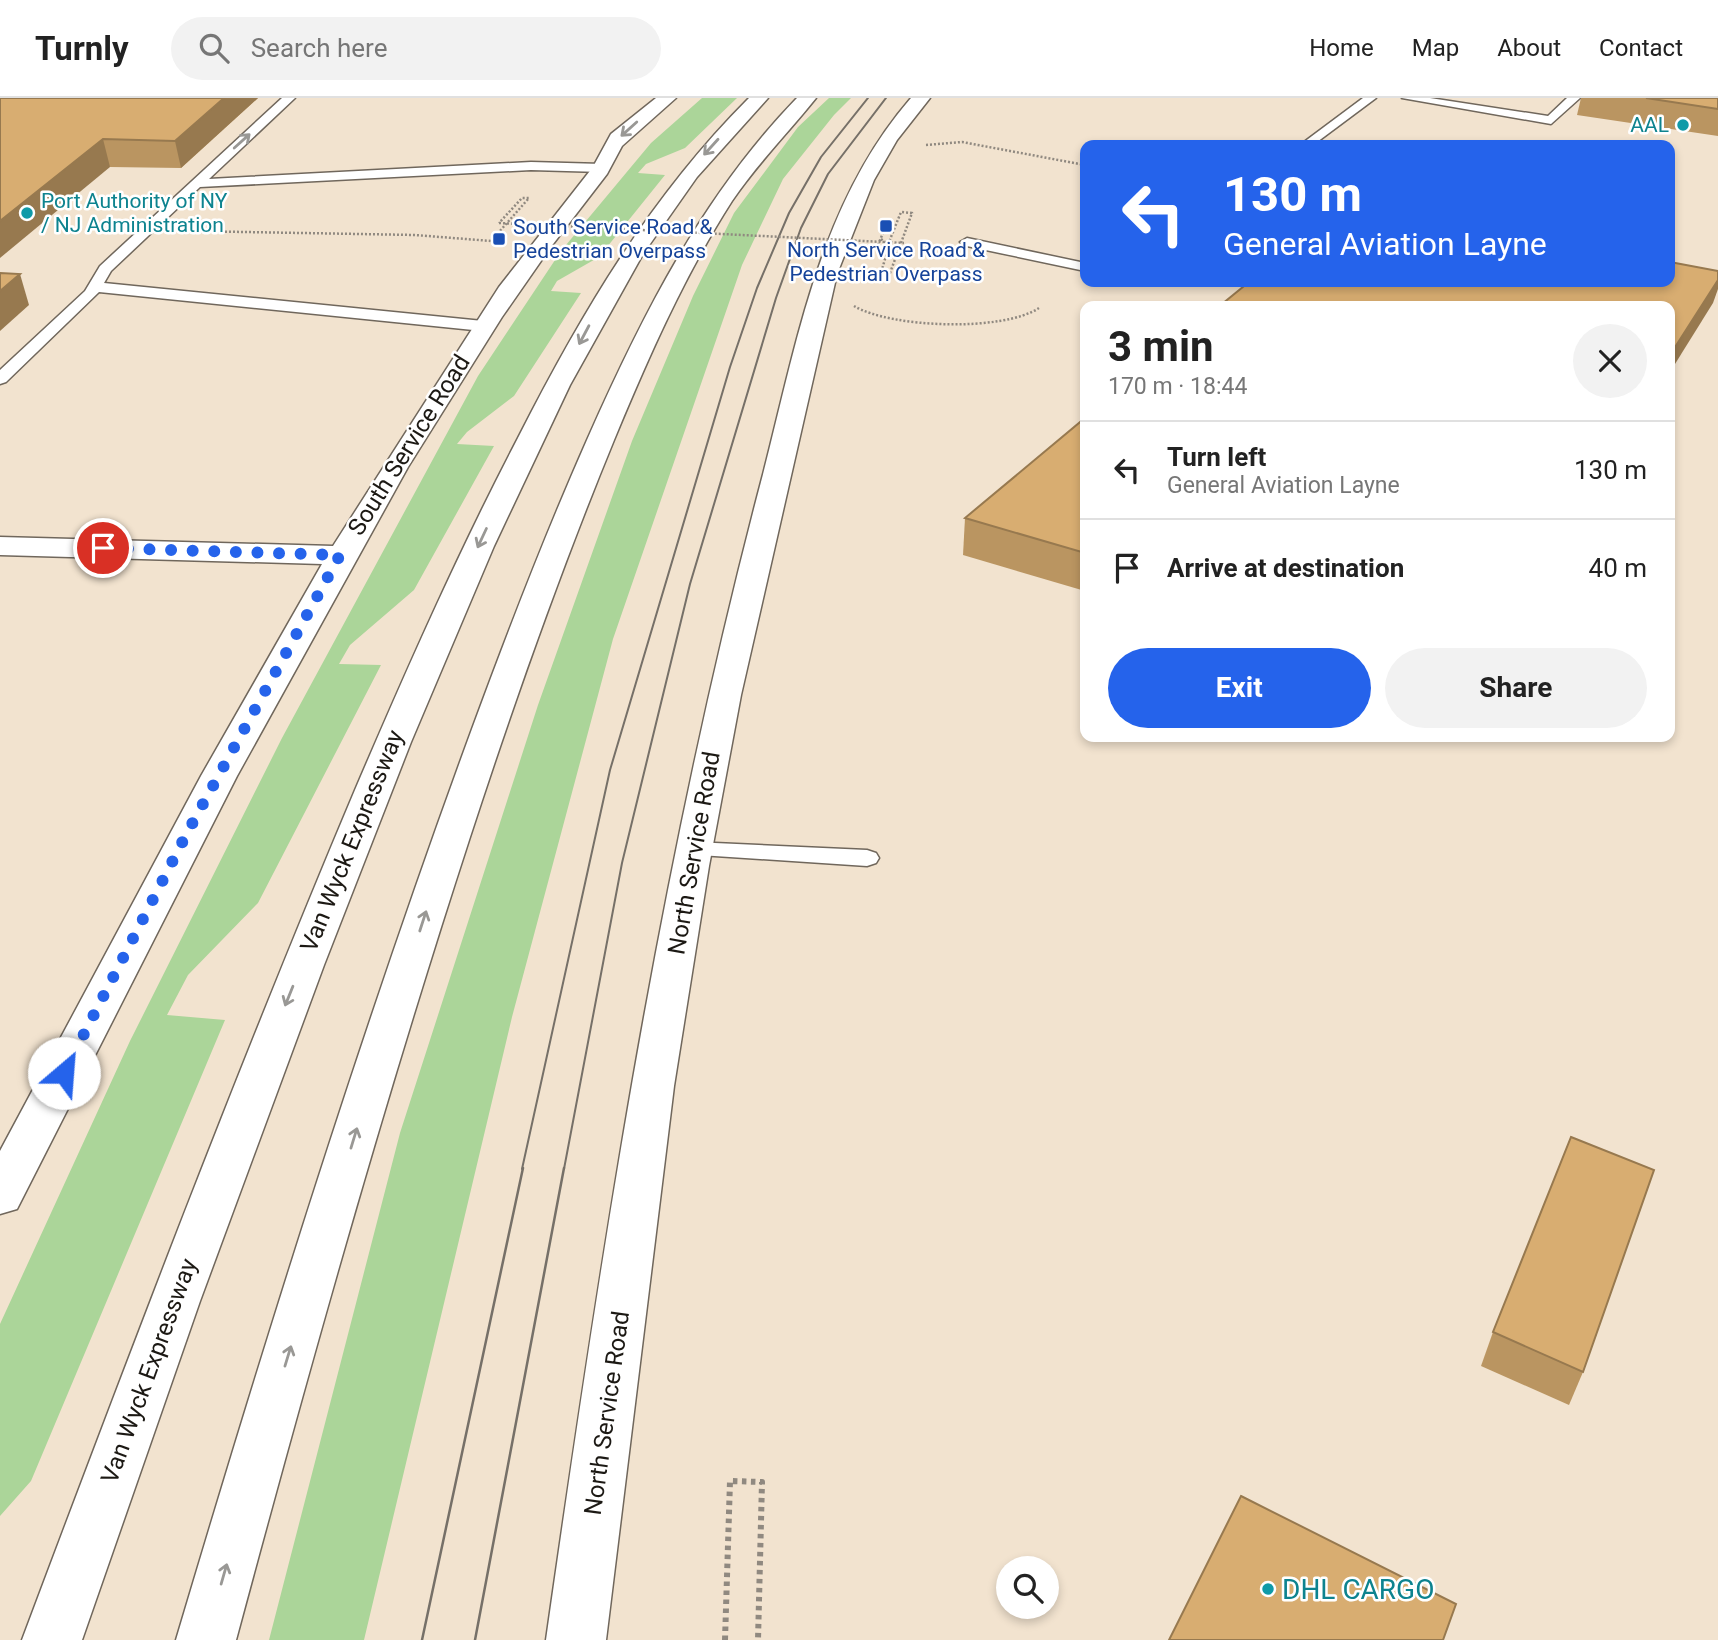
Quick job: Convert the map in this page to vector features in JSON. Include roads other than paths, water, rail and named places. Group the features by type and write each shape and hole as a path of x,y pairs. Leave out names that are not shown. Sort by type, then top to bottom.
{"main road":[{"name":"South Service Road","path":"0,1196 187,833 340,555 483,326 542,241 602,168 615,142 667,98"},
{"path":"602,168 638,145 690,98"},
{"name":"Van Wyck Expressway","path":"52,1640 164,1327 279,1022 361,819 474,556 555,390 624,265 689,171 759,98"},
{"path":"206,1640 295,1332 396,1002 470,779 556,546 604,431 684,260 735,181 807,98"},
{"name":"North Service Road","path":"576,1640 634,1223 693,849 748,584 827,274 851,204 870,164 921,98"},
{"path":"0,546 340,555"}],"lane":[{"path":"0,379 96,286 105,269 144,231 289,98"},
{"path":"1313,140 1370,98"},
{"path":"1408,98 1552,120 1574,98"},
{"path":"196,183 531,166 602,168"},
{"path":"967,242 1080,266"},
{"path":"96,286 483,326"},
{"path":"693,849 867,858"}],"tram line":[{"path":"522,1169 610,770 730,367 757,288 789,213 821,157 868,98"},
{"path":"564,1169 622,863 690,584 776,298 801,228 828,174 886,98"},
{"path":"422,1640 523,1168"},
{"path":"475,1640 564,1168"}],"place":[{"name":"AAL","path":"1683,125"},
{"name":"Port Authority of NY / NJ Administration","path":"27,213"},
{"name":"North Service Road & Pedestrian Overpass","path":"886,226"},
{"name":"South Service Road & Pedestrian Overpass","path":"499,239"},
{"name":"DHL CARGO","path":"1268,1589"}]}
